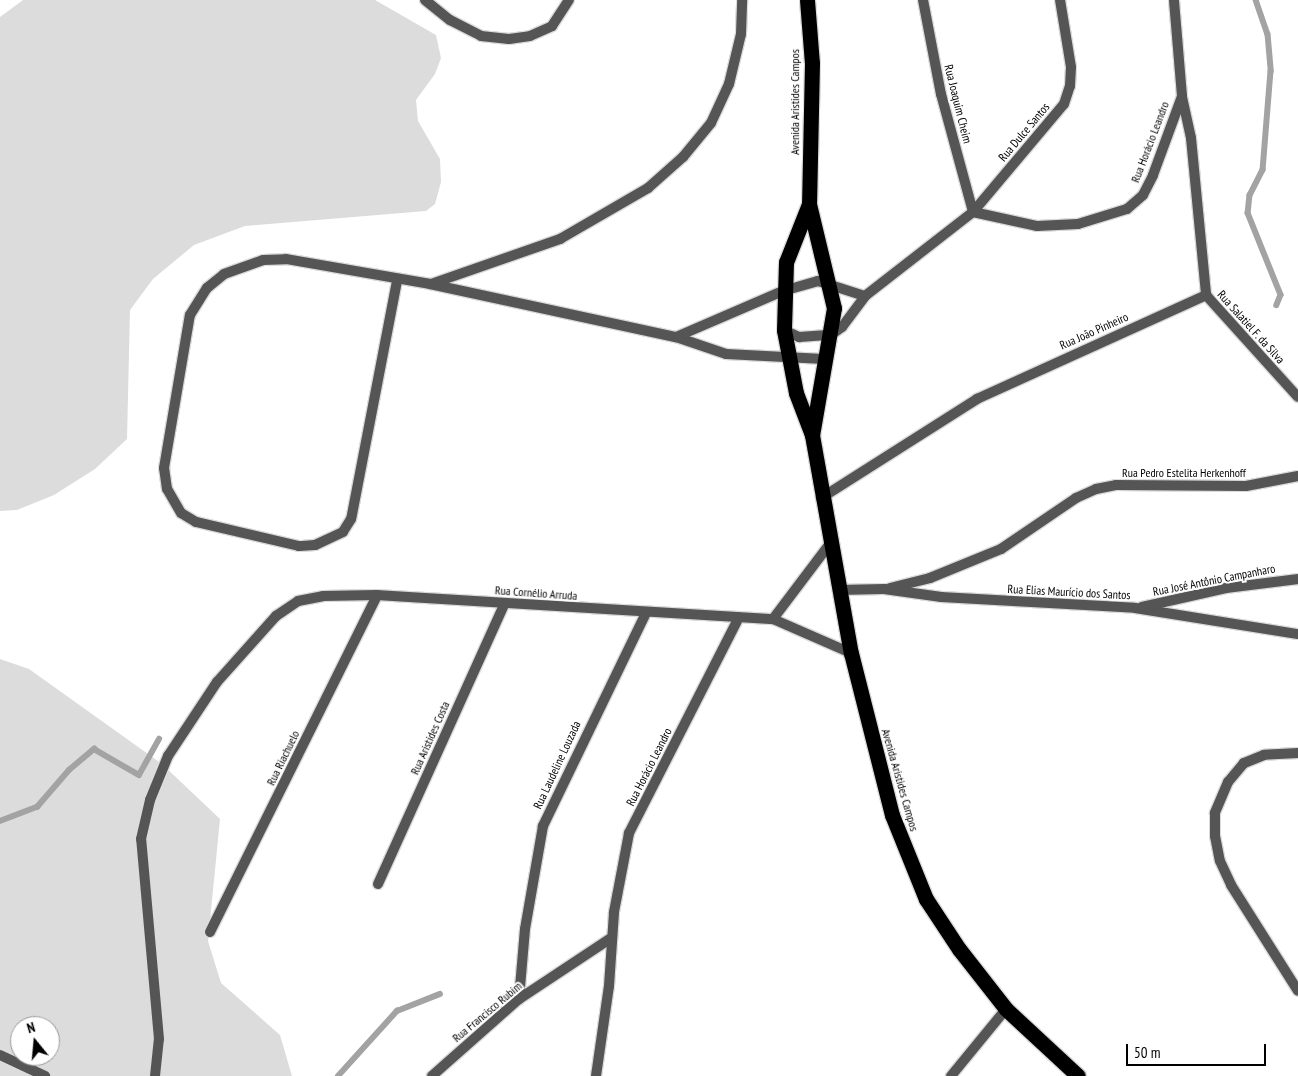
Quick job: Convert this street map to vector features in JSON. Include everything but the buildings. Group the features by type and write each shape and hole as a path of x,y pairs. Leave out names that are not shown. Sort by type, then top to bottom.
{"highway":[{"name":"Avenida Aristides Campos","path":"807,0 812,63 809,204 830,283 834,308 831,335 824,359 812,435"},
{"name":"Avenida Aristides Campos","path":"809,204 796,231 783,290 784,330 796,393 812,435 829,545 851,653 892,815 926,899 1006,1009 1078,1076"}],"street":[{"path":"425,0 450,20 482,36 509,39 530,36 552,26 568,0"},
{"path":"430,284 560,239 648,188 683,157 711,123 729,84 741,34 742,0"},
{"name":"Rua Joaquim Cheim","path":"923,0 941,94 973,212"},
{"name":"Rua Dulce Santos","path":"973,212 1064,104 1070,86 1071,67 1060,0"},
{"name":"Rua Horácio Leandro","path":"973,212 1037,226 1078,224 1128,209 1143,194 1153,175 1182,96 1174,0"},
{"path":"1182,96 1190,138 1206,295"},
{"path":"784,330 799,337 831,335 842,327 865,296 973,212"},
{"path":"397,281 351,518 343,532 315,545 299,546 196,522 181,513 167,489 164,468 190,314 207,288 244,266 286,259 397,281 430,284 676,337 726,354 789,359 824,359"},
{"path":"676,337 807,281 830,283 865,296"},
{"name":"Rua Salatiel F. da Silva","path":"1206,295 1298,397"},
{"name":"Rua João Pinheiro","path":"821,498 977,399 1206,295"},
{"name":"Rua Pedro Estelita Herkenhoff","path":"884,589 930,578 994,553 1096,489 1116,484 1246,486 1298,476"},
{"path":"773,619 829,545"},
{"name":"Rua José Antônio Campanharo","path":"1135,608 1226,588 1298,579"},
{"name":"Rua Elias Maurício dos Santos","path":"838,590 884,589 941,597 1135,608 1298,634"},
{"name":"Rua Cornélio Arruda","path":"155,1076 159,1039 141,839 150,800 168,756 217,682 276,616 298,601 323,596 377,595 646,613 773,619 851,653"},
{"name":"Rua Riachuelo","path":"210,932 377,595"},
{"name":"Rua Aristídes Costa","path":"378,884 505,603"},
{"name":"Rua Laudeline Louzada","path":"519,999 525,929 543,826 646,613"},
{"name":"Rua Horácio Leandro","path":"596,1076 610,986 612,938 620,868 629,833 739,617"},
{"path":"1298,753 1264,755 1244,763 1228,782 1215,813 1215,836 1224,869 1298,991"},
{"name":"Rua Francisco Rubim","path":"432,1076 519,999 612,938"},
{"path":"951,1076 1006,1009"},
{"path":"0,1055 45,1076"}],"shaded area":[{"path":"23,0 375,0 436,35 441,58 435,74 416,100 418,121 440,159 441,182 435,204 426,211 245,226 194,245 153,279 130,310 127,439 95,469 54,495 17,510 0,511 0,17"},
{"path":"0,659 29,669 162,764 220,819 208,941 221,983 280,1035 292,1076 0,1076"}],"waterway":[{"path":"1256,0 1268,34 1271,71 1263,170 1250,195 1248,213 1281,295 1277,305"},
{"path":"0,821 37,807 69,770 94,749 139,775 159,739"},
{"path":"338,1076 397,1011 440,994"}]}
